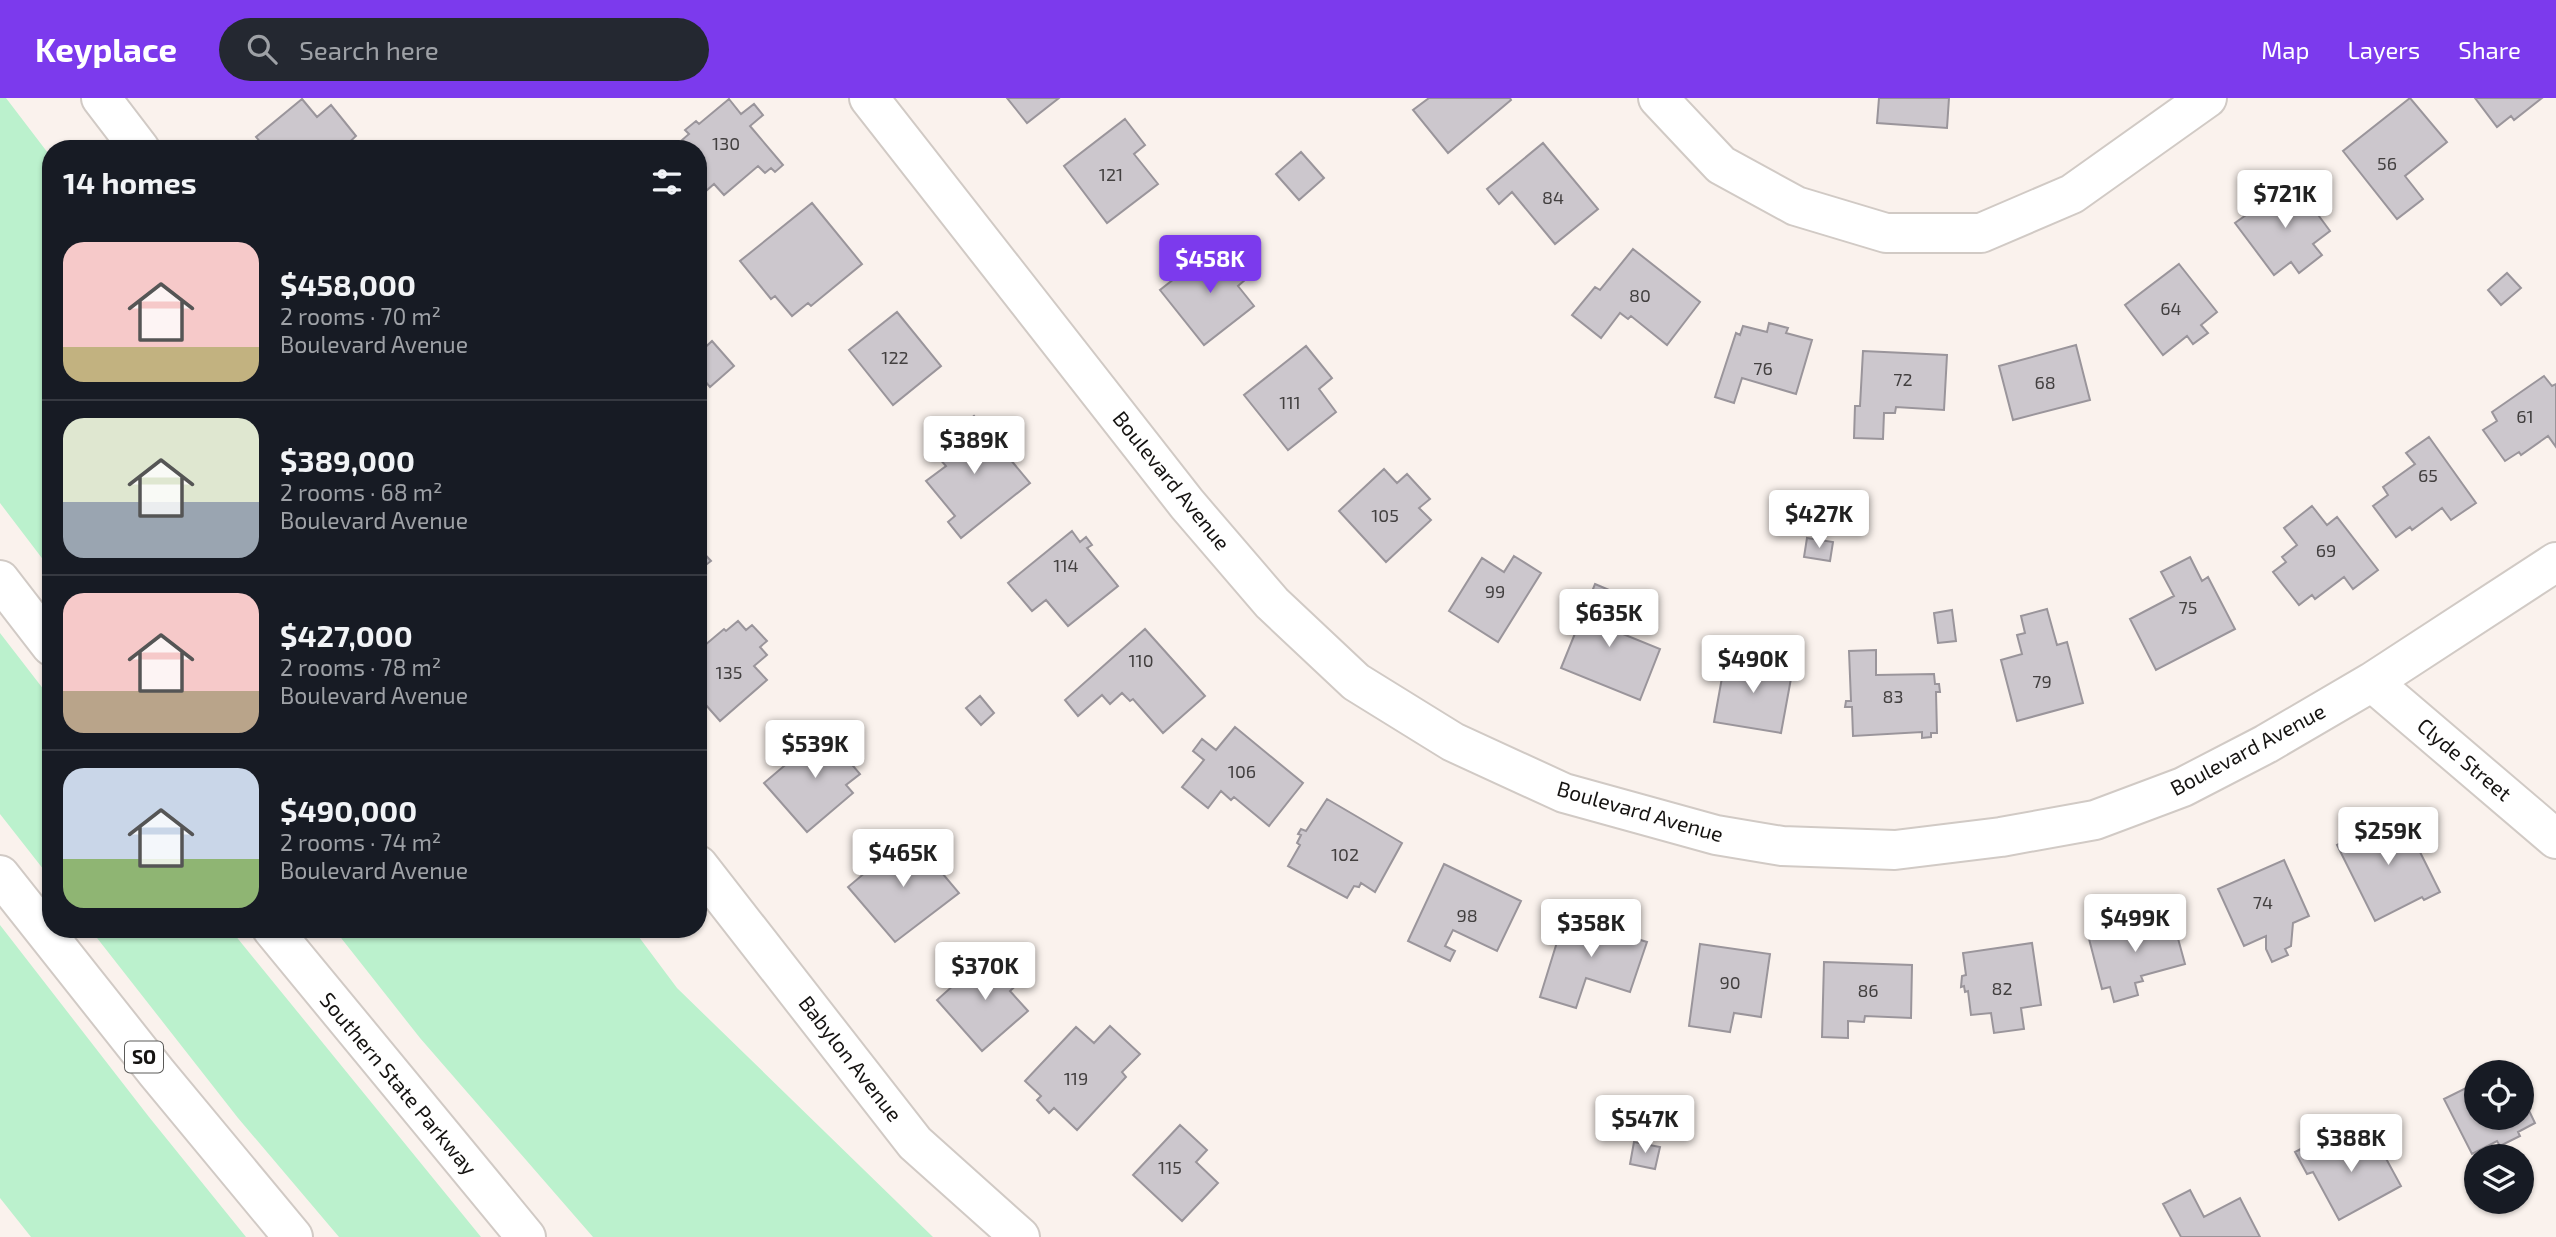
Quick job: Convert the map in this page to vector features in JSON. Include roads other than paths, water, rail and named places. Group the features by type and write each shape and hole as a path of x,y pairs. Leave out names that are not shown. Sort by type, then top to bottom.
{"main road":[{"path":"101,98 133,140"},
{"name":"Boulevard Avenue","path":"869,98 1187,504 1272,603 1356,682 1453,742 1564,793 1716,835 1782,846 1895,850 2001,837 2095,820 2183,787 2266,744 2372,682 2556,562"},
{"path":"1658,98 1721,165 1796,206 1886,233 1981,233 2073,194 2207,98"},
{"path":"0,580 42,634"},
{"name":"Clyde Street","path":"2372,682 2556,839"},
{"name":"SO","path":"0,875 42,928"},
{"name":"Babylon Avenue","path":"707,876 915,1143 1020,1237"},
{"name":"SO","path":"50,938 293,1237"},
{"name":"Southern State Parkway","path":"279,938 526,1237"}]}
